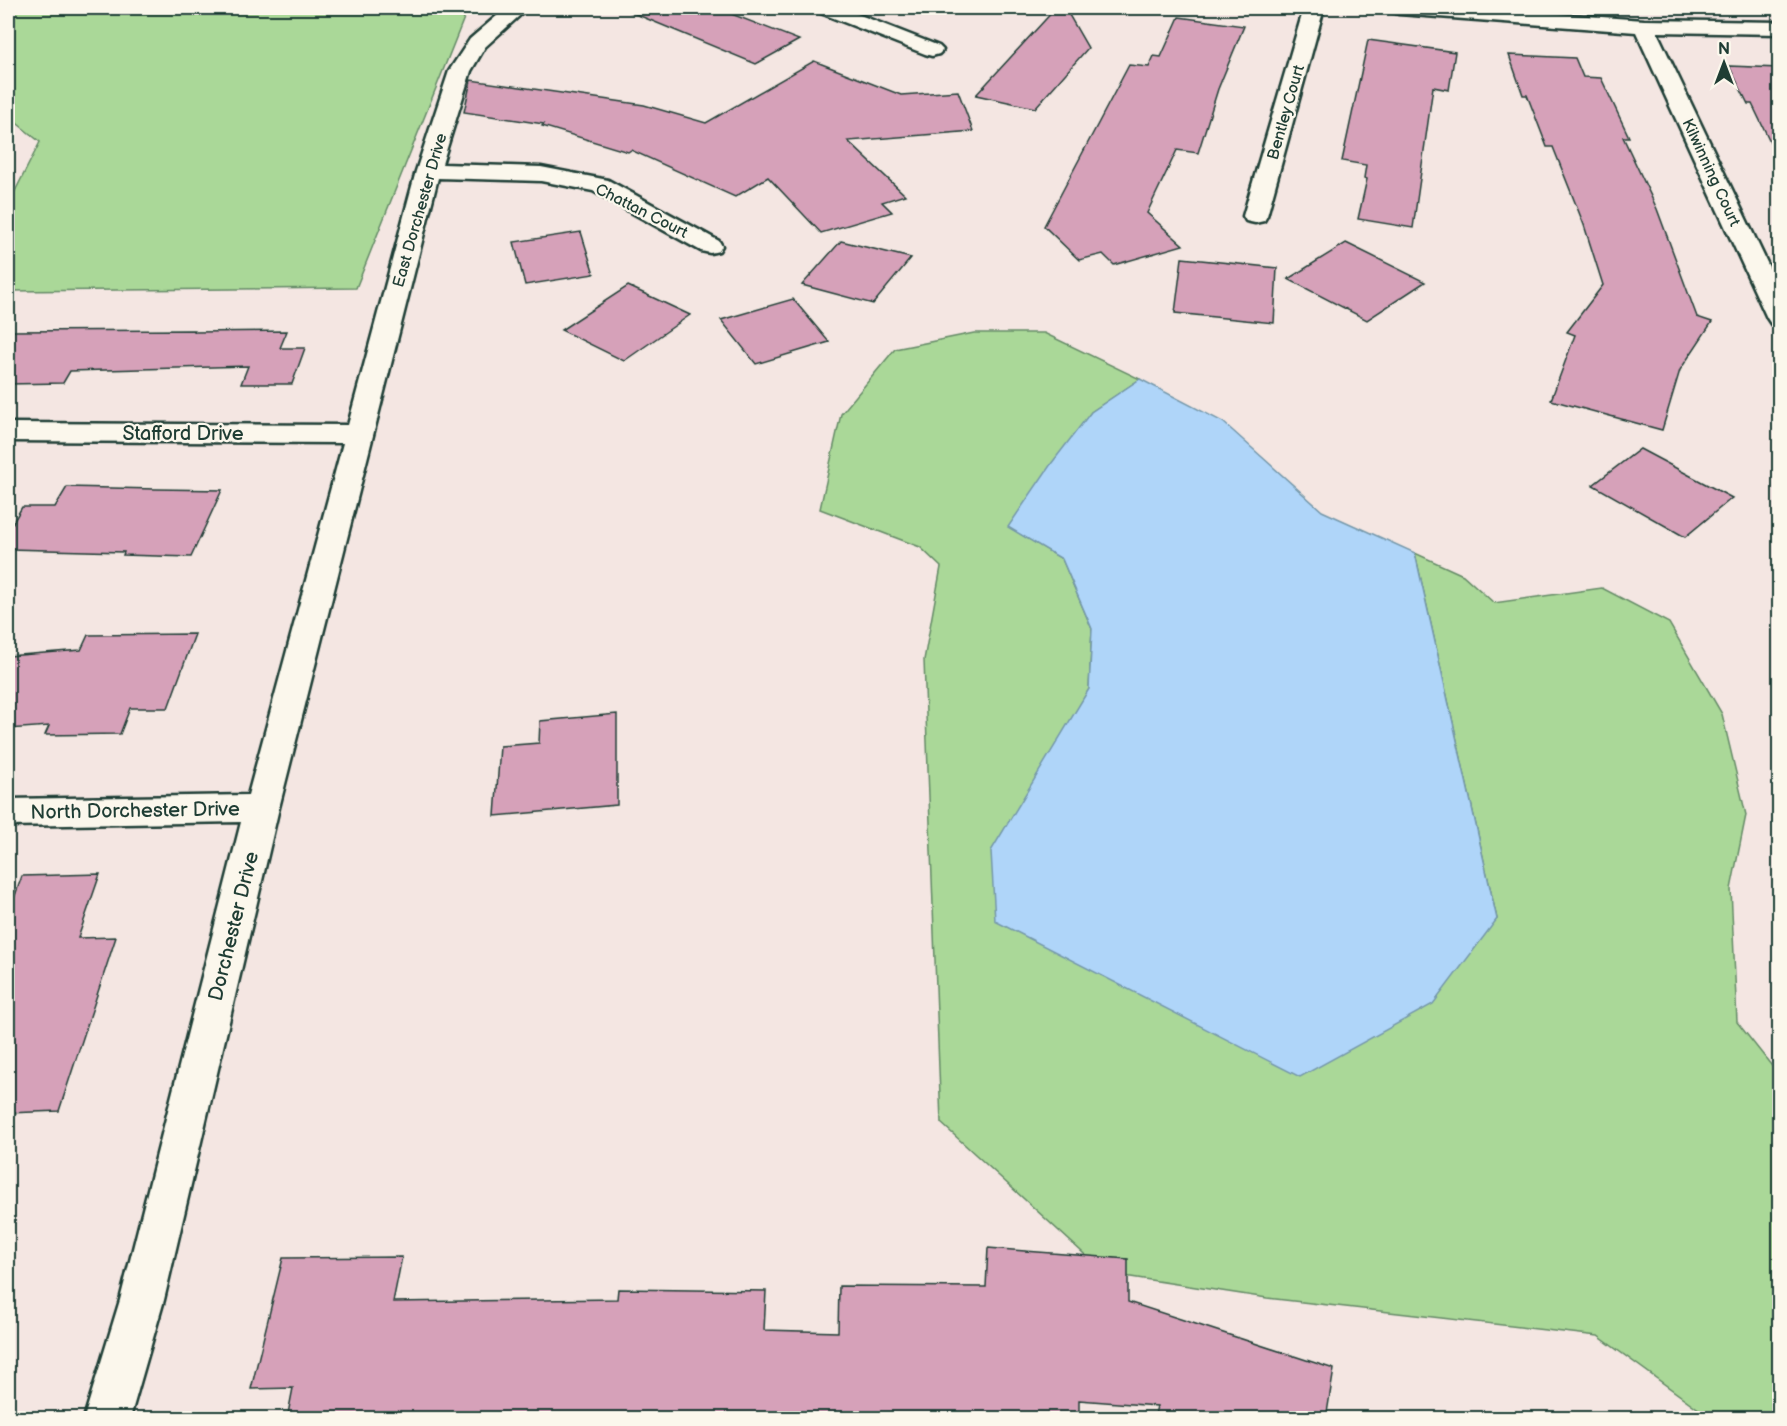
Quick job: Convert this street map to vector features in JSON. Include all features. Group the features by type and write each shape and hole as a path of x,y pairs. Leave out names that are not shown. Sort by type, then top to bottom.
{"street":[{"name":"East Dorchester Drive","path":"359,434 429,171 460,71 477,44 518,8"},
{"path":"825,8 932,50"},
{"name":"Bentley Court","path":"1255,216 1314,8"},
{"path":"1399,8 1644,26 1779,28"},
{"name":"Kilwinning Court","path":"1644,26 1779,318"},
{"name":"Chattan Court","path":"429,171 541,174 600,185 710,246"},
{"name":"Stafford Drive","path":"8,432 359,434"},
{"name":"Dorchester Drive","path":"107,1419 142,1300 262,808 359,434"},
{"name":"North Dorchester Drive","path":"8,812 262,808"}],"green space":[{"path":"8,8 468,8 356,288 8,291 8,205 40,142 8,116"},
{"path":"974,333 1044,333 1140,379 1091,412 1009,527 1062,559 1092,629 1089,689 1052,754 1191,1019 1300,1076 1497,919 1415,553 1463,575 1494,603 1602,588 1669,623 1722,714 1746,815 1731,889 1737,1022 1779,1075 1779,1418 1711,1418 1598,1336 1267,1298 1105,1273 941,1123 924,660 941,567 920,547 820,509 841,414 895,349"}],"water":[{"path":"1140,379 1223,422 1322,511 1415,553 1497,919 1433,1004 1300,1077 995,921 991,851 1089,689 1092,629 1062,559 1008,527 1051,464 1091,412"}],"building":[{"path":"621,8 716,8 799,40 756,64"},
{"path":"1056,8 1065,8 1088,48 1035,108 976,95"},
{"path":"1179,17 1244,26 1218,89 1198,153 1177,150 1147,213 1183,245 1114,265 1103,254 1079,260 1044,226 1129,65 1149,67 1154,56 1161,57"},
{"path":"1368,40 1455,52 1449,90 1433,87 1413,228 1358,219 1367,179 1364,178 1366,165 1342,161"},
{"path":"1509,55 1575,58 1583,77 1601,78 1629,137 1623,137 1657,209 1697,317 1712,322 1680,370 1662,430 1551,400 1575,335 1567,332 1603,285 1584,225 1553,147 1547,147 1527,95 1523,95"},
{"path":"814,61 901,95 958,91 973,131 848,141 905,195 882,202 892,212 821,233 768,177 735,197 631,150 628,152 542,126 544,124 464,112 471,80 644,105 706,123"},
{"path":"1729,66 1779,68 1779,160 1752,104 1748,104"},
{"path":"581,232 594,274 525,285 514,242"},
{"path":"841,241 911,258 873,304 802,285"},
{"path":"1346,243 1425,282 1367,320 1288,279"},
{"path":"1182,258 1277,268 1274,323 1175,313"},
{"path":"628,286 690,315 624,361 561,330"},
{"path":"793,299 829,342 756,364 721,320"},
{"path":"195,330 194,332 287,331 280,348 305,348 292,384 241,384 248,366 70,371 63,383 8,384 8,331"},
{"path":"1640,449 1732,498 1685,537 1593,485"},
{"path":"67,487 222,490 191,557 123,555 124,552 8,549 8,531 22,507 55,507"},
{"path":"195,634 168,708 130,708 120,734 45,735 49,726 8,729 8,656 81,650 88,635"},
{"path":"617,714 617,805 495,816 500,746 539,743 540,721"},
{"path":"100,874 78,938 116,937 59,1111 8,1113 8,915 22,876"},
{"path":"988,1248 1128,1259 1128,1302 1334,1369 1326,1419 1154,1419 1157,1406 1079,1400 1079,1419 287,1419 293,1388 251,1389 283,1258 402,1257 393,1302 617,1299 618,1289 766,1291 764,1330 838,1332 839,1286 986,1287"}]}
